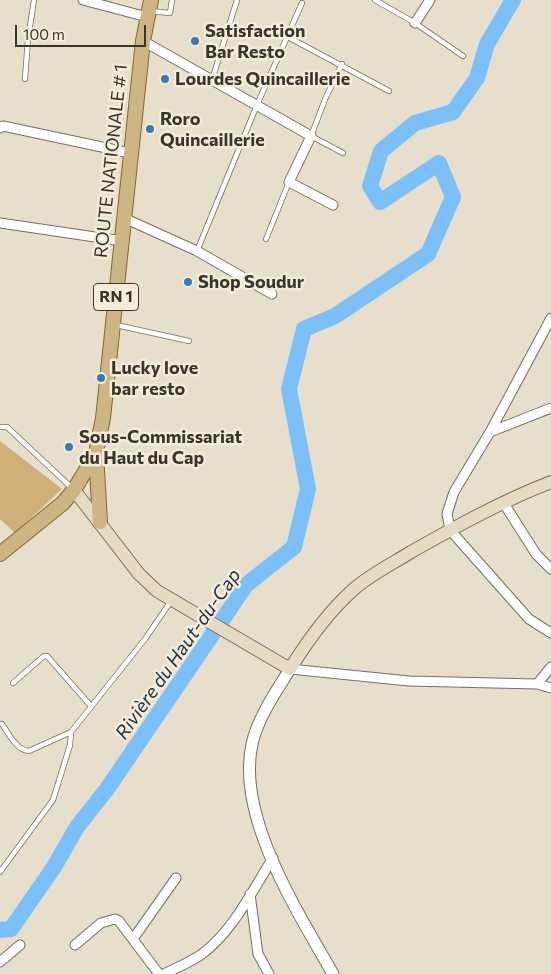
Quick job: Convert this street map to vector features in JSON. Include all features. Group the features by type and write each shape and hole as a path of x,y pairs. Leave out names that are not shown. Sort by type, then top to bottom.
{"main road":[{"name":"ROUTE NATIONALE # 1","path":"0,554 63,503 74,490 96,453 103,418 130,153 143,41 149,9"},
{"path":"96,453 100,522"},
{"path":"74,490 139,574 157,591 290,669 309,638 354,588 371,575 503,502 551,482"}],"street":[{"path":"83,0 149,9"},
{"path":"415,23 430,0"},
{"path":"143,41 311,136 290,182 333,205"},
{"path":"0,128 3,126 130,153"},
{"path":"124,218 197,251 272,294"},
{"path":"0,223 122,241"},
{"path":"551,318 490,432 451,498 447,514 450,530 530,618 551,633"},
{"path":"490,432 551,408"},
{"path":"503,502 536,554 551,569"},
{"path":"537,684 551,667"},
{"path":"333,974 290,897 255,814 250,769 252,744 267,708 290,669 409,681 537,684 551,688"},
{"path":"164,974 200,955 217,941 273,858"},
{"path":"132,939 176,878"},
{"path":"250,894 258,954 269,974"},
{"path":"75,945 108,920 119,922 159,974"},
{"path":"0,962 20,945"}],"lane":[{"path":"25,79 28,39 34,0"},
{"path":"149,9 170,13 172,0"},
{"path":"212,80 237,0"},
{"path":"375,0 415,23 463,56"},
{"path":"197,251 257,105 302,3"},
{"path":"288,37 342,64 389,91"},
{"path":"342,64 326,97 311,136 343,154"},
{"path":"266,239 290,182"},
{"path":"112,324 189,341"},
{"path":"0,427 7,427 74,490"},
{"path":"2,724 19,748 29,751 71,732 90,705 144,639 172,599"},
{"path":"14,682 44,656 47,656 90,705"},
{"path":"0,872 53,800 70,745 71,732"}],"shaded area":[{"path":"0,441 62,489 15,533 0,519"}],"waterway":[{"name":"Rivière du Haut-du-Cap","path":"0,930 11,929 54,867 77,827 107,789 246,585 294,547 308,489 289,389 304,329 335,316 428,254 453,197 439,163 380,202 370,186 381,151 415,123 453,112 477,78 487,44 513,0"}],"place":[{"name":"Satisfaction Bar Resto","path":"195,41"},
{"name":"Lourdes Quincaillerie","path":"165,79"},
{"name":"Roro Quincaillerie","path":"150,129"},
{"name":"Shop Soudur","path":"188,282"},
{"name":"Lucky love bar resto","path":"101,378"},
{"name":"Sous-Commissariat du Haut du Cap","path":"69,447"}]}
